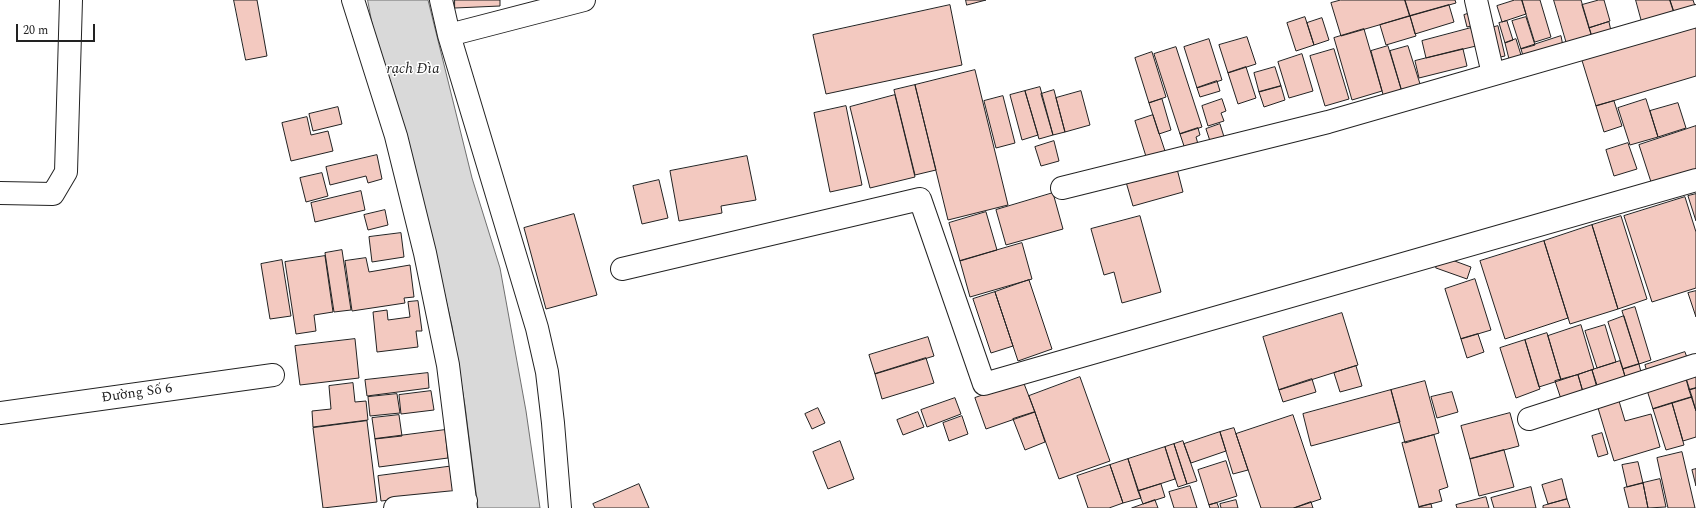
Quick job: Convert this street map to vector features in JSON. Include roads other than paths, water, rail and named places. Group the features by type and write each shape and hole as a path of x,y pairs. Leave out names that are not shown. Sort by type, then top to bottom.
{"street":[{"path":"0,193 54,194 66,172 71,0"},
{"path":"353,0 396,136 425,253 448,365 466,504 395,508"},
{"path":"442,0 449,35 537,328 547,372 553,422 560,508"},
{"path":"449,35 584,0"},
{"path":"1476,0 1493,74"},
{"path":"1062,188 1328,122 1696,16"},
{"path":"622,269 920,199 984,384 1696,180"},
{"path":"1529,419 1696,365"},
{"name":"Đường Số 6","path":"0,413 273,375"}],"water":[{"name":"rạch Đìa","path":"368,0 428,0 472,178 500,268 526,411 540,508 478,508 465,406 452,326 442,283 382,76"}]}
